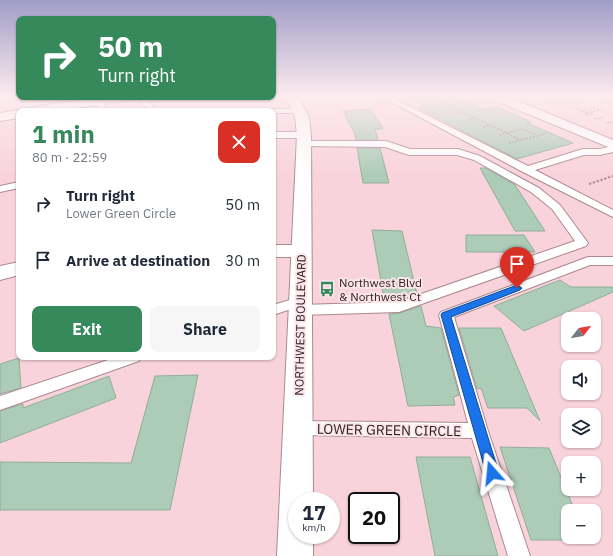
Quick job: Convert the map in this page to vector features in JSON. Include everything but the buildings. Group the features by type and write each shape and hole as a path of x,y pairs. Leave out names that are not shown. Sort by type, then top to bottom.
{"main road":[{"name":"NORTHWEST BOULEVARD","path":"295,556 298,428 291,307 301,251 304,139 303,123"},
{"path":"559,123 613,145"},
{"path":"276,251 301,251"},
{"path":"0,274 16,269"}],"lane":[{"path":"436,123 613,214"},
{"path":"276,135 304,139 386,144 409,152 458,152 477,158 535,190 556,207 582,243 399,307 291,307"},
{"path":"526,170 583,152 600,152 613,149"},
{"path":"0,189 16,186"},
{"name":"LOWER GREEN CIRCLE","path":"519,556 479,431 446,315 588,261 613,261"},
{"path":"0,402 125,360"},
{"name":"LOWER GREEN CIRCLE","path":"298,428 479,431"}],"path":[{"path":"485,123 521,140"},
{"path":"608,123 613,125"},
{"path":"483,127 490,125"},
{"path":"486,149 570,127"},
{"path":"499,135 522,129 536,136"}],"place":[{"name":"Northwest Blvd & Northwest Ct","path":"327,289"}],"route":[{"path":"492,473 446,315 517,288"}]}
